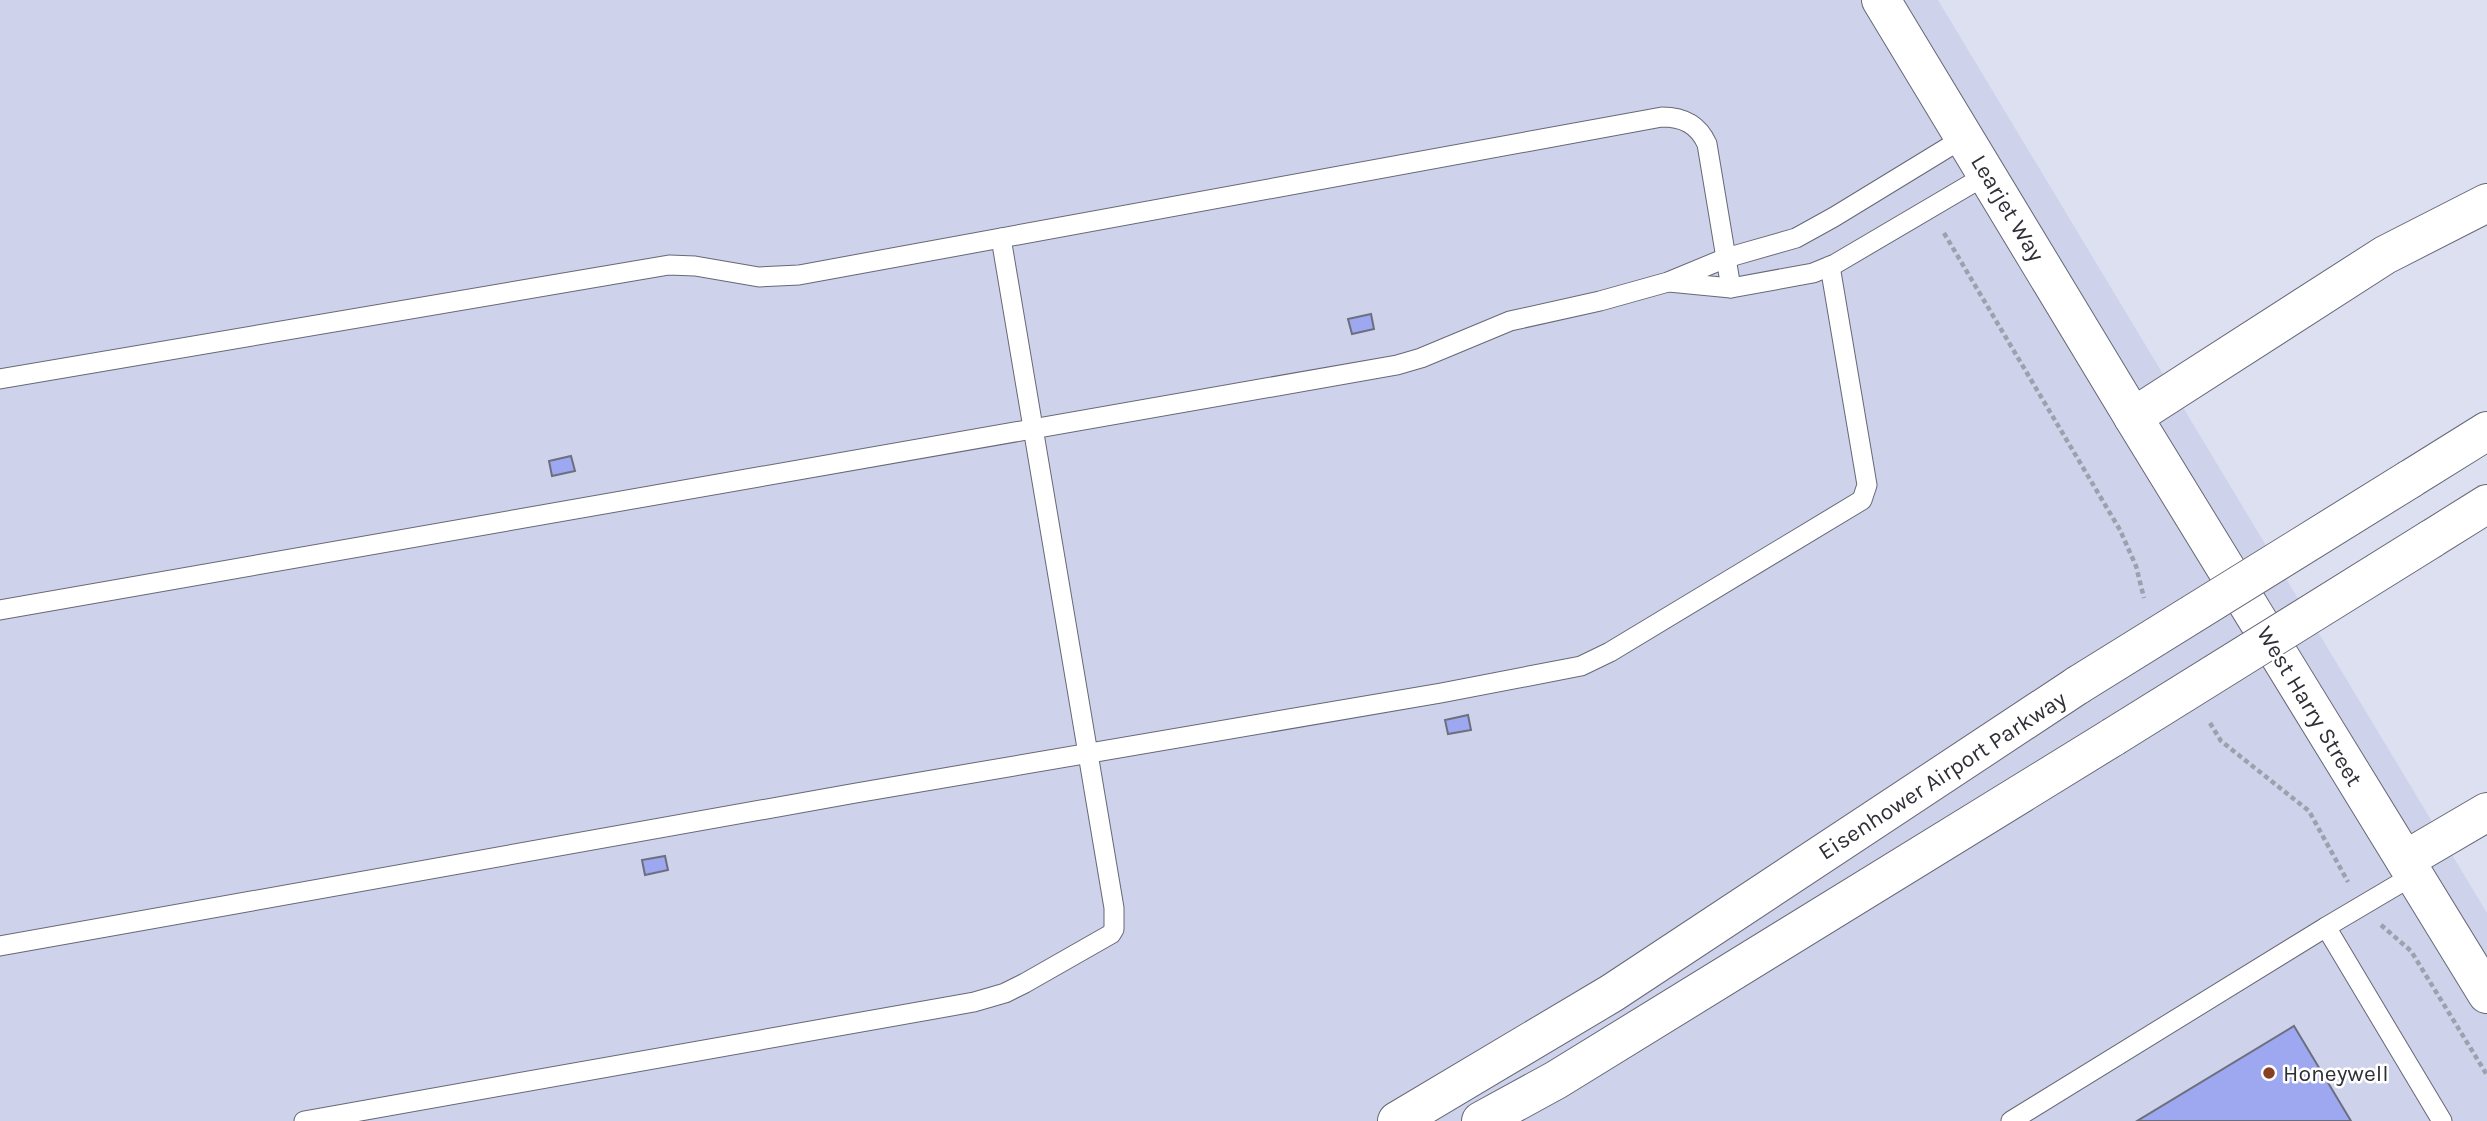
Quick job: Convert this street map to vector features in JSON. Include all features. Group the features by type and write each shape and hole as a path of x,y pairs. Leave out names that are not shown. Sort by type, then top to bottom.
{"main road":[{"name":"Learjet Way","path":"1881,0 2133,417"},
{"path":"2133,417 2385,255 2487,203"},
{"name":"West Harry Street","path":"2133,417 2487,994"},
{"name":"Eisenhower Airport Parkway","path":"1397,1121 1612,993 2078,685 2487,431"},
{"path":"1481,1121 1556,1080 2487,504"},
{"path":"2410,868 2487,812"}],"lane":[{"path":"0,379 668,265 717,269 760,277 799,275 1662,117 1674,117 1697,128 1707,144 1731,288"},
{"path":"0,610 1397,365 1421,358 1510,321 1600,301 1668,282 1726,258 1796,238 1965,137"},
{"path":"1668,282 1731,288 1792,278 1830,266 1988,174"},
{"path":"304,1121 974,1002 1005,993 1106,939 1114,929 1114,908 1089,753 1001,239"},
{"path":"0,946 1581,666 1611,652 1862,500 1867,485 1830,266"},
{"path":"2011,1121 2326,927 2410,868"},
{"path":"2326,927 2442,1121"}],"shaded area":[{"path":"0,0 1938,0 2487,913 2487,1121 0,1121"}],"building":[{"path":"1371,314 1374,329 1352,334 1348,319"},
{"path":"571,456 575,471 552,476 549,461"},
{"path":"1468,715 1471,730 1448,734 1445,720"},
{"path":"665,856 668,870 645,875 642,860"},
{"name":"Honeywell","path":"2294,1026 2351,1121 2137,1121"}],"place":[{"name":"Honeywell","path":"2269,1073"}]}
